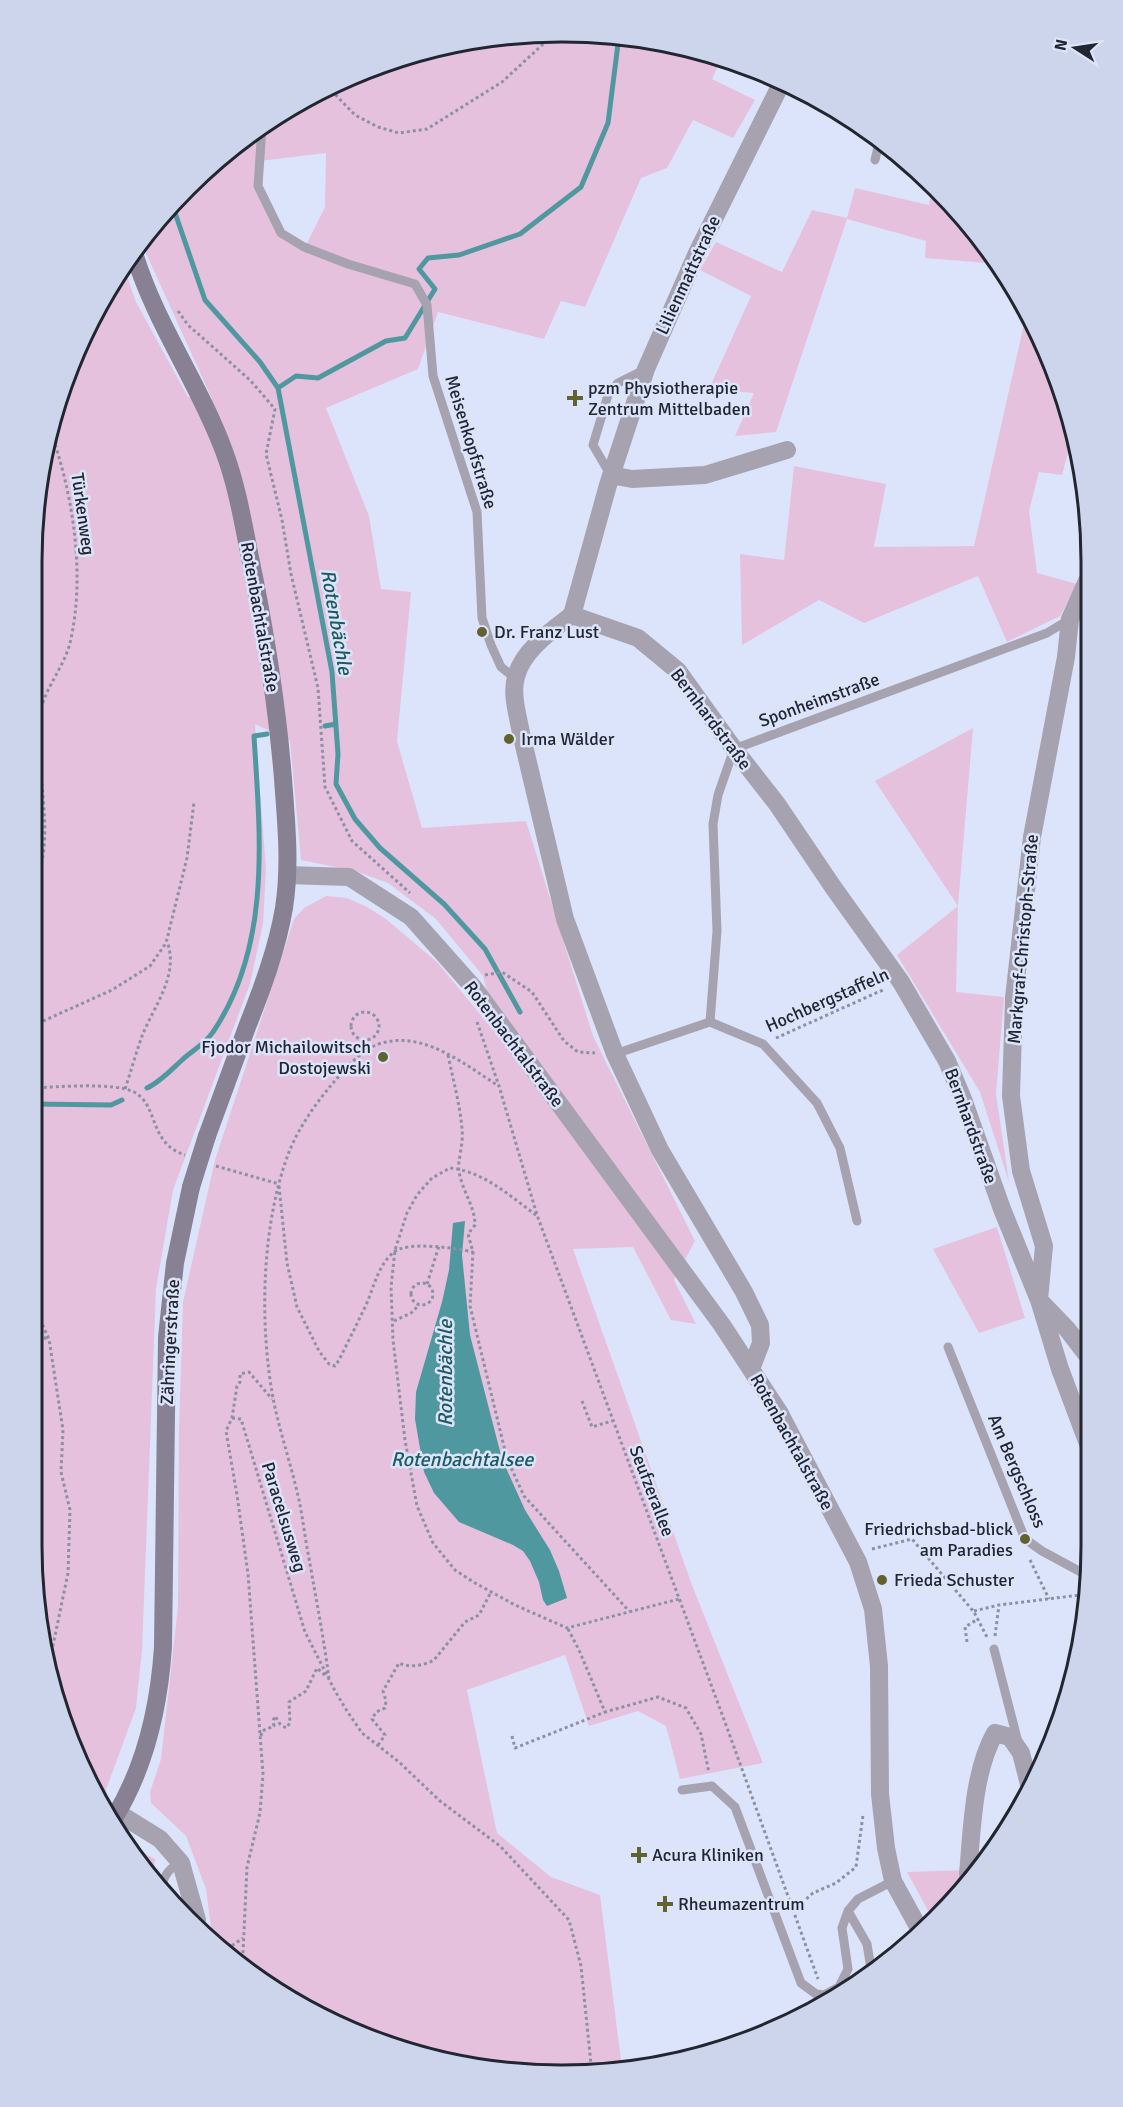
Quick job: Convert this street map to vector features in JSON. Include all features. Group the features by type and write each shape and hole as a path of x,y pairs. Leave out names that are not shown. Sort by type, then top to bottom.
{"main road":[{"name":"Rotenbachtalstraße","path":"137,263 144,285 207,407 225,453 238,499 272,674 288,842 287,874"},
{"name":"Zähringerstraße","path":"117,1814 133,1783 146,1748 161,1681 167,1337 175,1263 191,1188 207,1136 260,994 276,944 284,908 287,874"}],"street":[{"name":"Lilienmattstraße","path":"572,615 611,476 646,369 697,253 778,90"},
{"path":"611,476 632,479 705,474 787,450"},
{"name":"Markgraf-Christoph-Straße","path":"1039,1300 1044,1246 1021,1171 1011,1096 1014,998 1032,837 1066,657 1070,619 1081,594"},
{"path":"572,615 536,645 522,663 515,678 516,704 521,733 565,919 615,1054 660,1150 744,1292 760,1325 762,1343 751,1369"},
{"name":"Bernhardstraße","path":"572,615 638,638 678,671 777,804 901,982 947,1061 969,1114 1002,1209 1039,1300 1060,1369 1081,1425"},
{"name":"Rotenbachtalstraße","path":"287,874 349,877 411,917 474,988 722,1325 779,1412 858,1562 873,1609 879,1666 880,1794 886,1848 893,1881 917,1924"},
{"path":"1039,1300 1081,1347"},
{"path":"968,1868 974,1808 988,1745 995,1733 1010,1737 1021,1754 1027,1776"},
{"path":"120,1818 160,1839 181,1863 194,1913"}],"lane":[{"name":"Meisenkopfstraße","path":"261,138 258,186 281,233 304,247 348,264 415,284 427,305 433,376 477,512 483,618 490,645 501,667 515,678"},
{"path":"875,160 878,149"},
{"path":"611,476 593,445 608,395 618,383 646,369"},
{"name":"Sponheimstraße","path":"734,749 1047,633 1070,619"},
{"path":"710,1022 717,931 713,824 718,795 734,749"},
{"path":"615,1054 710,1022 763,1044 817,1103 840,1148 857,1221"},
{"name":"Am Bergschloss","path":"948,1347 1025,1539 1080,1572"},
{"path":"994,1649 1027,1775"},
{"path":"682,1790 712,1786 735,1807 801,1983 816,1994 822,1995"},
{"path":"165,1881 173,1866 181,1863"},
{"path":"841,1982 848,1969 842,1928 848,1911 858,1899 893,1881"},
{"path":"848,1911 867,1944 871,1963"}],"path":[{"path":"335,95 355,115 378,127 399,133 427,129 502,82 545,43"},
{"path":"150,243 152,251"},
{"path":"177,310 188,325 250,380 275,409 266,454 318,688 325,787 352,842 415,898"},
{"name":"Türkenweg","path":"42,706 70,645 76,610 76,554 66,476 55,446"},
{"name":"Türkenweg","path":"42,789 45,845 42,858"},
{"path":"42,1022 112,990 150,966 166,943 187,858 195,802"},
{"path":"125,1089 141,1039 158,1004 171,968 171,954 166,943"},
{"path":"483,976 502,972 532,992 558,1033 578,1052 615,1054"},
{"name":"Hochbergstaffeln","path":"763,1044 901,982"},
{"path":"370,1012 377,1018 380,1029 372,1039 359,1040 352,1032 351,1022 360,1013 370,1012"},
{"name":"Seufzerallee","path":"477,1017 477,1027 499,1086 537,1215 823,1993"},
{"path":"372,1039 376,1046"},
{"path":"329,1680 299,1501 273,1400 266,1340 265,1286 272,1213 279,1184 290,1150 310,1113 350,1063 384,1042 404,1040 430,1047 448,1055 499,1086"},
{"path":"448,1055 463,1131 463,1147 458,1169 475,1213 475,1225 468,1234 472,1252 470,1306 507,1459 524,1496 629,1611"},
{"path":"42,1088 88,1086 135,1092 144,1100 158,1134 173,1151"},
{"path":"537,1215 489,1181 458,1169 450,1168 432,1178 417,1195 407,1213 395,1250 391,1287 399,1396 405,1440 417,1506 433,1543 455,1570 491,1592 567,1628 579,1650 605,1712"},
{"path":"230,1170 279,1184"},
{"path":"279,1184 287,1263 297,1307 328,1364 334,1366 339,1360 381,1268 395,1250 439,1246 472,1252"},
{"path":"428,1284 417,1285 412,1290 413,1300 419,1305 426,1305 433,1297 428,1284 439,1246"},
{"path":"393,1321 411,1313 419,1305"},
{"path":"42,1324 49,1339 63,1430 62,1472 70,1510 68,1573 52,1644"},
{"path":"42,1337 49,1339"},
{"path":"232,1418 240,1374 249,1372 273,1400"},
{"path":"582,1401 592,1427 612,1421"},
{"name":"Paracelsusweg","path":"245,1958 247,1867 260,1813 263,1774 248,1574 226,1431 232,1418 240,1419 305,1632 334,1691 362,1733 440,1801 500,1846 569,1920 581,1966 591,2064"},
{"path":"870,1549 912,1539 974,1611 994,1649"},
{"path":"1036,1568 1049,1599"},
{"path":"378,1745 385,1735 372,1719 376,1712 385,1708 387,1701 383,1691 399,1662 406,1666 434,1660 465,1623 479,1615 491,1592"},
{"path":"974,1611 999,1605 1079,1595"},
{"path":"567,1628 679,1599"},
{"path":"994,1649 999,1605"},
{"path":"968,1641 965,1627 978,1619"},
{"path":"260,1744 262,1731 274,1726 275,1716 286,1728 290,1723 289,1702 306,1691 317,1668 329,1680"},
{"path":"512,1736 515,1748 605,1712 658,1697 686,1708 701,1734 712,1786"},
{"path":"793,1911 813,1893 836,1883 856,1867 865,1798 880,1794"},
{"path":"231,1946 244,1938"}],"shaded area":[{"path":"562,42 629,46 696,60 718,67 712,79 755,100 733,138 693,120 667,168 641,178 585,307 561,301 544,339 438,312 418,369 326,408 369,516 381,589 411,592 397,741 422,828 526,821 593,1036 695,1241 674,1280 696,1324 671,1320 633,1247 573,1249 692,1585 763,1763 680,1779 666,1726 638,1711 589,1726 565,1655 467,1690 497,1833 551,1877 600,1895 621,2062 562,2065 528,2064 460,2055 427,2047 363,2025 302,1995 245,1958 211,1929 206,1889 186,1836 151,1803 150,1792 161,1759 178,1606 179,1428 183,1302 215,1160 294,919 304,908 326,896 347,898 367,907 386,919 437,962 498,1036 483,976 436,919 388,883 355,871 301,860 290,741 255,724 266,869 263,924 250,984 173,1190 156,1289 142,1651 136,1708 105,1792 82,1744 60,1680 46,1613 42,1546 42,562 46,494 60,427 82,363 96,332 127,277 136,302 188,397 212,399 145,251 194,194 219,171 245,149 302,112 363,82 427,60 494,46","holes":["326,153 325,207 305,247 281,233 258,186 260,161"]},
{"path":"855,188 929,205 931,196 974,245 986,263 925,258 926,241 847,219 776,432 735,436 754,393 709,389 751,296 700,270 716,242 782,272 812,210 847,218"},
{"path":"1024,326 1053,395 1069,450 1062,475 1039,472 1029,511 1037,573 1077,584 1060,616 1007,642 978,576 864,623 819,600 742,645 740,554 784,560 794,466 886,484 874,547 974,546"},
{"path":"973,728 958,906 875,781"},
{"path":"958,906 956,992 1004,997 996,1094 1009,1182 980,1092 897,955"},
{"path":"997,1227 1025,1318 979,1333 933,1249"},
{"path":"142,1852 155,1859 154,1868"},
{"path":"967,1870 929,1913 907,1872"}],"water":[{"name":"Rotenbachtalsee","path":"465,1221 462,1255 470,1335 502,1459 525,1510 550,1550 567,1598 547,1606 530,1561 523,1551 459,1522 434,1493 424,1472 415,1419 416,1392 442,1302 449,1270 453,1223"}],"waterway":[{"path":"278,388 296,376 318,378 386,341 405,338 435,289 419,269 428,258 459,255 520,234 581,187 608,123 618,45"},
{"name":"Rotenbächle","path":"175,214 205,300 260,362 278,388 332,672 338,754 336,784 355,819 380,848 444,904 485,949 520,1012"},
{"path":"325,726 336,724"},
{"path":"147,1088 161,1079 210,1036 232,998 245,963 258,888 259,850 254,736 267,734"},
{"path":"42,1104 111,1105 122,1100"}],"place":[{"name":"pzm Physiotherapie Zentrum Mittelbaden","path":"575,398"},
{"name":"Dr. Franz Lust","path":"482,632"},
{"name":"Irma Wälder","path":"509,739"},
{"name":"Fjodor Michailowitsch Dostojewski","path":"383,1057"},
{"name":"Friedrichsbad-blick am Paradies","path":"1025,1539"},
{"name":"Frieda Schuster","path":"882,1580"},
{"name":"Acura Kliniken","path":"639,1855"},
{"name":"Rheumazentrum","path":"665,1904"}]}
